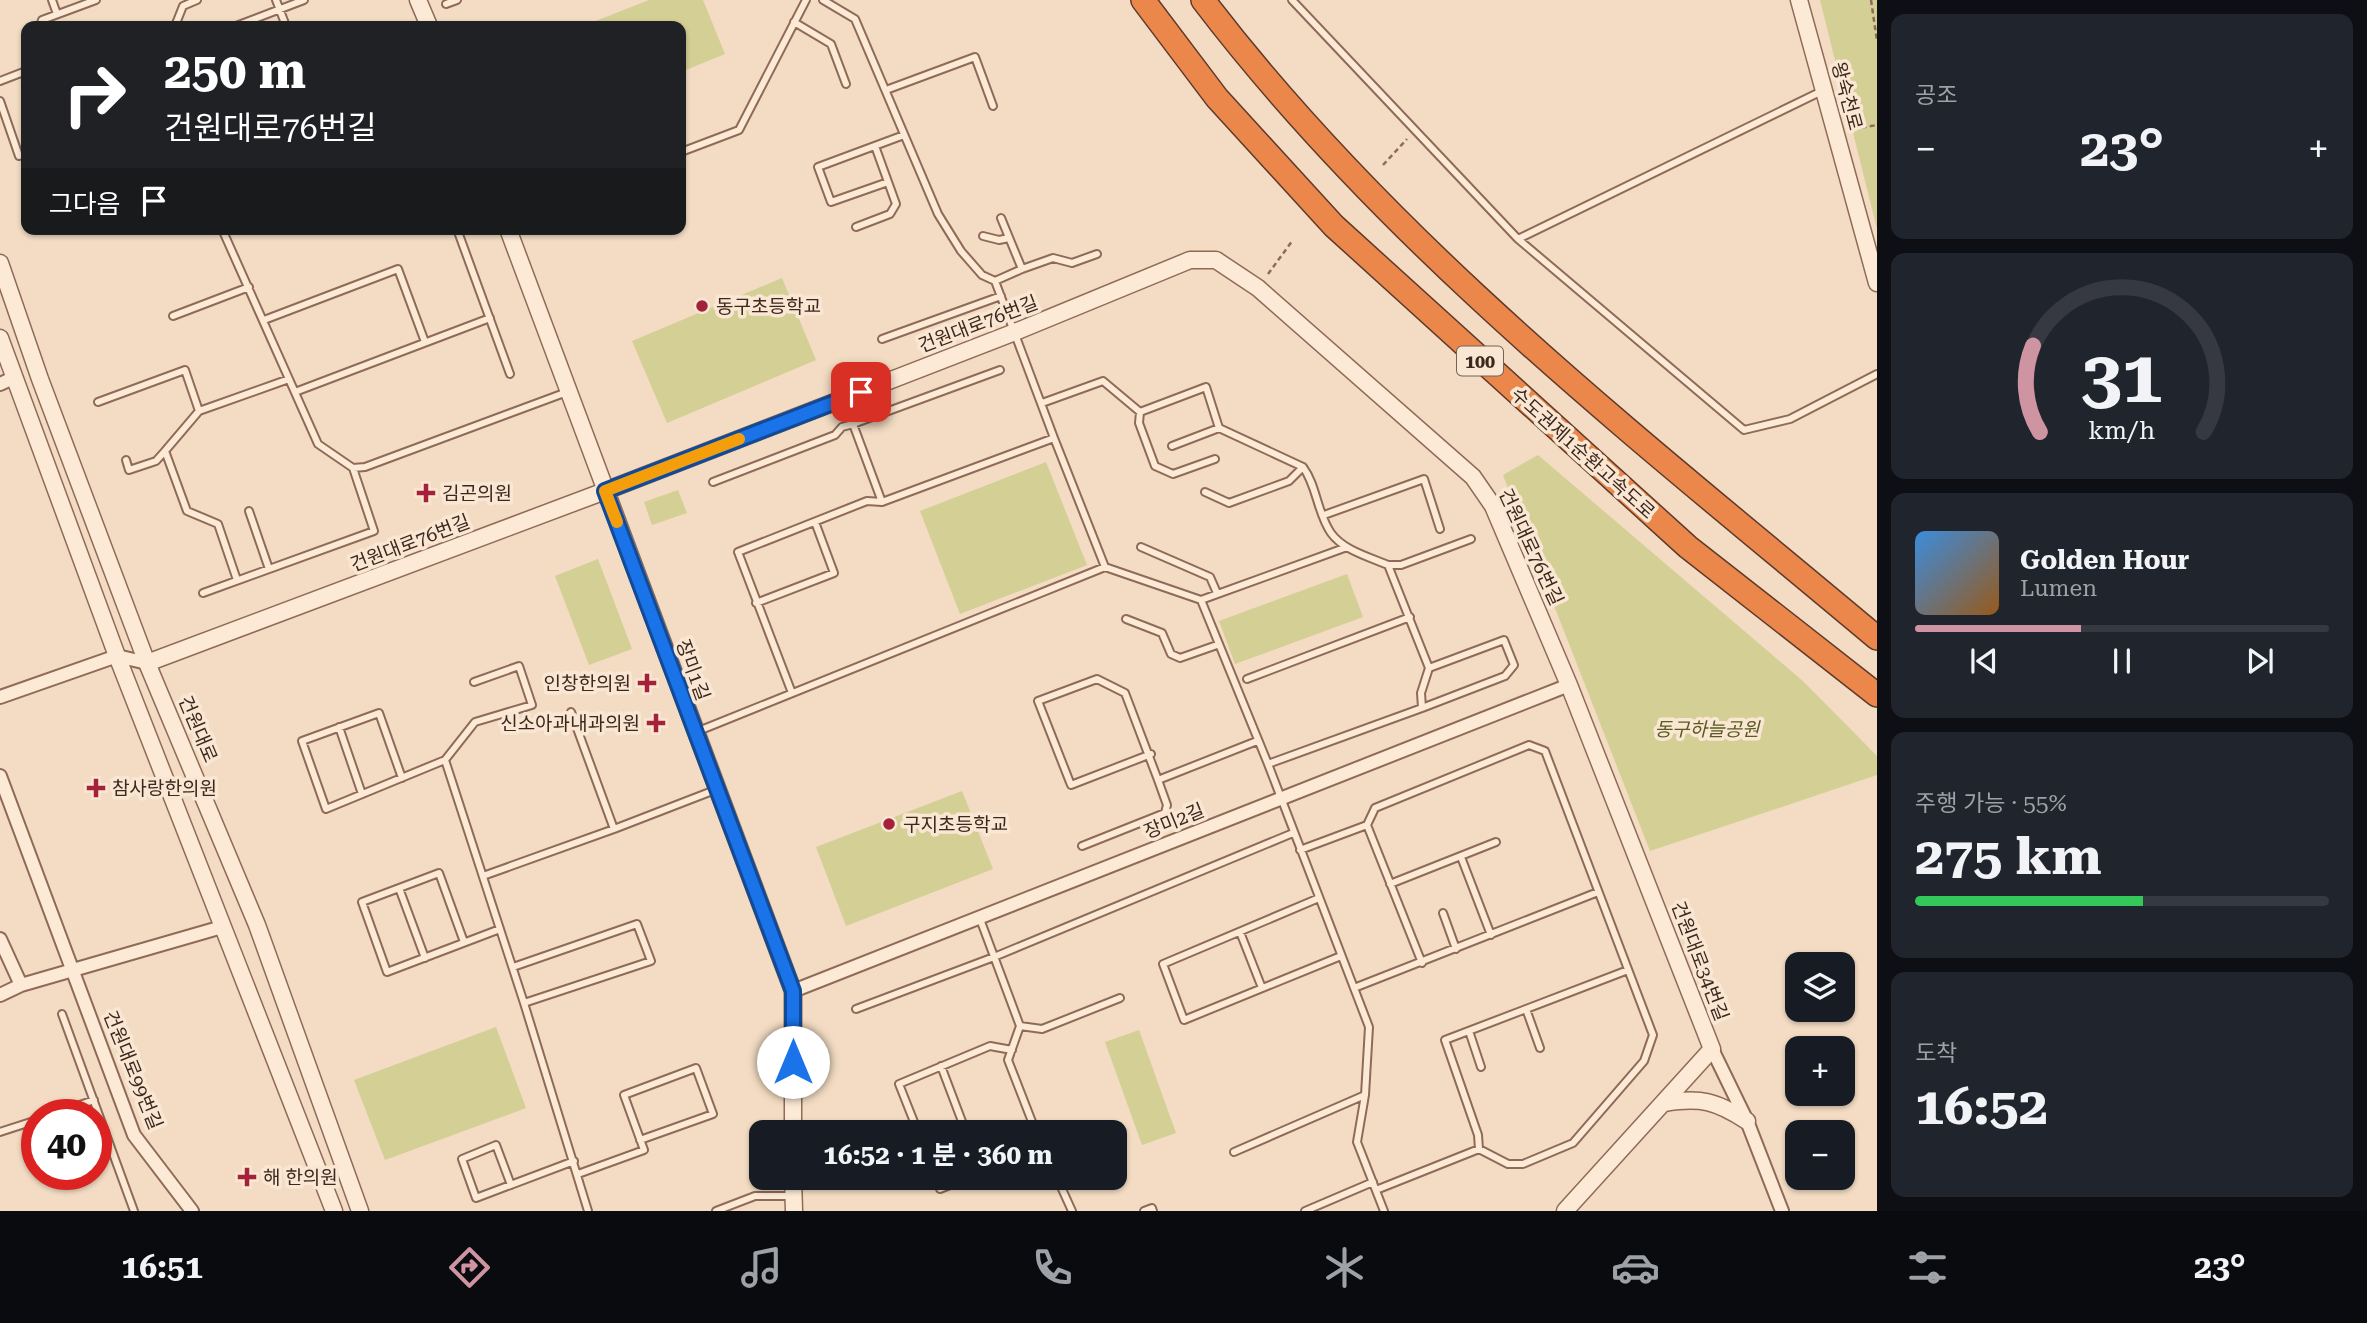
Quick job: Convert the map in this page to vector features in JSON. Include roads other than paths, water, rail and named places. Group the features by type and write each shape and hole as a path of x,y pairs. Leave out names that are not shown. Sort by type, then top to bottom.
{"highway":[{"name":"수도권제1순환고속도로","path":"1143,0 1217,98 1334,226 1688,547 1877,695"},
{"name":"100","path":"1203,0 1251,62 1377,199 1552,364 1877,638"}],"street":[{"path":"418,0 427,21"},
{"name":"왕숙천로","path":"1799,0 1877,283"},
{"name":"장미1길","path":"510,235 694,733 793,991 793,1120"},
{"name":"건원대로76번길","path":"147,663 605,491 1015,332 1190,260 1216,260 1258,288 1473,477 1493,506 1569,685"},
{"name":"건원대로","path":"0,263 40,379 147,663 257,925 359,1211"},
{"path":"0,338 7,380 334,1211"},
{"path":"0,697 117,656 147,663"},
{"name":"장미2길","path":"793,991 1569,685"},
{"name":"건원대로34번길","path":"1565,1211 1712,1049 1569,685"},
{"name":"건원대로99번길","path":"0,776 134,1135 192,1211"},
{"path":"0,995 22,985 222,927"},
{"path":"0,939 22,985"},
{"path":"1712,1049 1747,1121 1782,1211"},
{"path":"1664,1103 1699,1099 1713,1102 1747,1121"}],"lane":[{"path":"52,0 57,14"},
{"path":"42,21 96,0"},
{"path":"176,21 181,3 197,0"},
{"path":"276,0 284,21"},
{"path":"249,21 304,0"},
{"path":"446,5 457,0"},
{"path":"686,150 738,130 806,0"},
{"path":"823,0 855,19 938,214 961,251 982,275 995,281 1105,567"},
{"path":"1292,0 1518,239 1744,430 1790,419 1877,374"},
{"path":"794,22 831,44 846,84"},
{"path":"886,90 975,57 993,106"},
{"path":"0,81 21,73"},
{"path":"1518,239 1824,90"},
{"path":"0,101 19,156 21,155"},
{"path":"888,182 831,202 818,167 904,135"},
{"path":"856,226 891,214 897,204 875,146"},
{"path":"1001,218 1022,269"},
{"path":"203,593 374,531 353,468 318,444 225,235"},
{"path":"459,235 510,374"},
{"path":"984,236 999,240 1009,238"},
{"path":"995,281 1053,258 1072,263 1097,254"},
{"path":"264,320 398,269 425,342"},
{"path":"173,316 249,287"},
{"path":"883,339 1001,296"},
{"path":"295,391 490,317"},
{"path":"98,402 185,370 199,411"},
{"path":"713,482 835,435 842,427 1000,370"},
{"path":"126,460 130,470 156,461 199,411 289,379"},
{"path":"1041,403 1103,381 1140,412"},
{"path":"1140,412 1206,387 1219,428"},
{"path":"353,468 365,467 567,392"},
{"path":"1140,412 1139,423 1155,466 1173,474 1215,459"},
{"path":"853,424 882,502"},
{"path":"1172,446 1219,428 1303,467 1312,479 1331,532 1347,547 1388,565 1401,565 1471,539"},
{"path":"792,693 738,552 867,501 882,502 1054,438"},
{"path":"165,451 187,511 218,524 237,580"},
{"path":"1205,492 1229,503 1289,481 1303,467"},
{"path":"1324,515 1424,479 1440,529"},
{"path":"249,512 269,569"},
{"path":"756,603 834,573 815,522"},
{"path":"1141,547 1210,577 1217,593"},
{"path":"694,733 1105,567 1200,600 1347,547"},
{"path":"1388,565 1429,668 1421,693 1422,708"},
{"path":"1200,600 1268,764 1369,1027 1365,1095 1357,1142 1384,1211"},
{"path":"1247,679 1410,617"},
{"path":"1126,619 1163,632 1171,654 1180,657 1217,645"},
{"path":"1268,764 1505,676 1514,665 1504,640 1429,668"},
{"path":"402,778 379,713 302,741 326,809 402,778 444,760 475,722 532,705 519,666 474,681"},
{"path":"1082,846 1165,813 1167,804 1151,754 1125,693 1097,679 1038,701 1071,785 1151,754"},
{"path":"571,712 614,829"},
{"path":"339,727 362,794"},
{"path":"1158,780 1257,741"},
{"path":"1300,850 1367,825 1375,808 1529,745 1545,751 1653,1035 1644,1061 1573,1143 1522,1164 1508,1164 1479,1149 1376,1190"},
{"path":"444,760 513,967 588,1211"},
{"path":"483,876 717,789"},
{"path":"1367,825 1422,963"},
{"path":"856,1009 994,957 1293,833"},
{"path":"1390,884 1496,842"},
{"path":"1461,857 1491,935"},
{"path":"464,942 439,873 362,902 387,972 500,929"},
{"path":"399,888 425,958"},
{"path":"1354,989 1598,892"},
{"path":"1319,898 1163,964 1184,1020 1341,956"},
{"path":"1443,913 1456,949"},
{"path":"980,919 1020,1026 1008,1060 1031,1120"},
{"path":"513,967 637,924 651,961 524,1003"},
{"path":"1240,932 1262,988"},
{"path":"1479,1149 1478,1135 1445,1040 1628,970"},
{"path":"1020,1026 1042,1030 1120,998"},
{"path":"1526,1009 1540,1048"},
{"path":"62,1014 94,1099"},
{"path":"1469,1031 1481,1068"},
{"path":"913,1120 899,1084 990,1046 1012,1050"},
{"path":"941,1066 961,1120"},
{"path":"578,1174 644,1150 640,1140 624,1096 696,1068 713,1114 640,1140"},
{"path":"1234,1152 1365,1095"},
{"path":"0,1132 21,1125"},
{"path":"512,1185 496,1145 462,1159 476,1198 512,1185 574,1161"},
{"path":"112,1150 134,1211"},
{"path":"1305,1211 1373,1182"},
{"path":"1062,1190 1072,1211"},
{"path":"716,1211 755,1196 793,1203"},
{"path":"1144,1211 1152,1208 1153,1211"}],"place":[{"name":"동구초등학교","path":"702,306"},
{"name":"김곤의원","path":"426,493"},
{"name":"인창한의원","path":"647,683"},
{"name":"신소아과내과의원","path":"656,723"},
{"name":"참사랑한의원","path":"96,788"},
{"name":"구지초등학교","path":"889,824"},
{"name":"해 한의원","path":"247,1177"}],"park label":[{"name":"동구하늘공원","path":"1707,729"}]}
